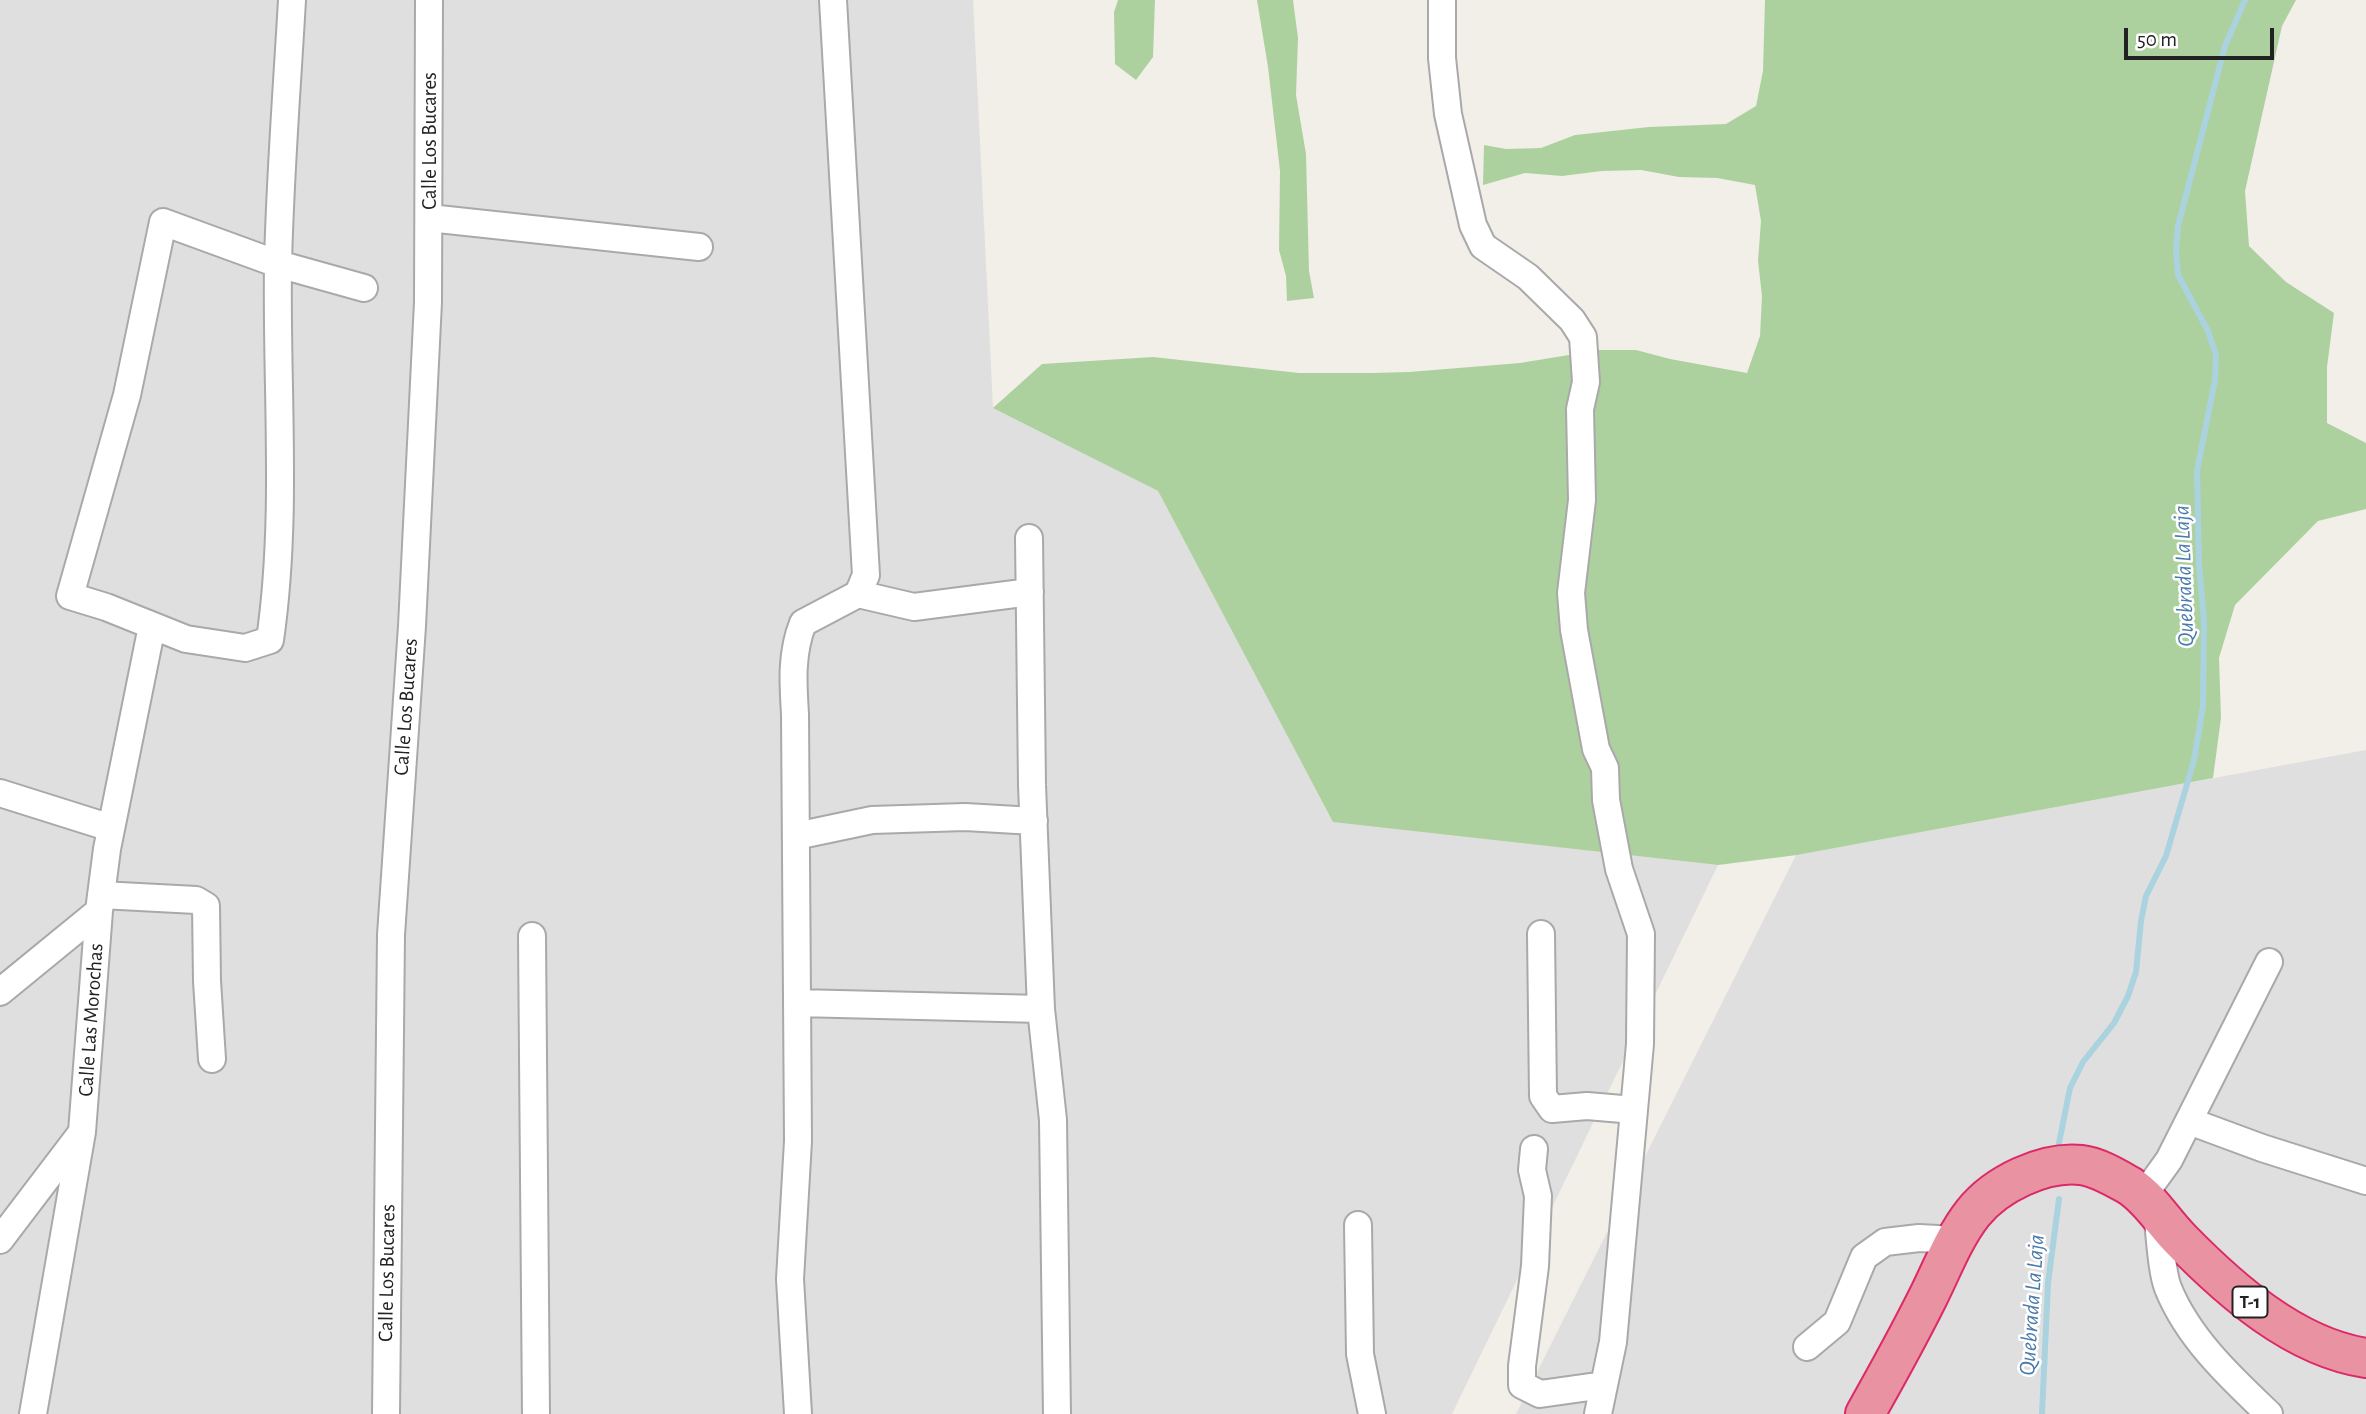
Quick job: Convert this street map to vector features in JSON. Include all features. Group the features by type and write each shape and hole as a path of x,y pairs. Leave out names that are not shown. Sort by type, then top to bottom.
{"highway":[{"name":"T-1","path":"1865,1414 1956,1240 1975,1211 2008,1183 2043,1170 2081,1165 2116,1178 2150,1204 2180,1239 2258,1309 2325,1347 2366,1358"}],"street":[{"path":"292,0 278,264 281,442 278,586 271,640 245,648 186,639 106,607 70,596 127,395 163,222 278,264 363,288"},
{"name":"Calle Los Bucares","path":"386,1414 391,935 412,626 428,302 429,0"},
{"path":"798,1414 790,1279 798,1141 793,673 796,639 803,623 858,594 866,575 833,0"},
{"path":"1442,0 1442,58 1448,114 1473,225 1483,246 1528,277 1572,320 1583,337 1586,382 1580,410 1582,500 1571,593 1580,671 1596,749 1605,768 1606,800 1619,869 1640,934 1640,1044 1613,1342 1598,1414"},
{"path":"429,219 699,247"},
{"path":"1029,538 1034,821 1041,1009 1053,1120 1057,1414"},
{"path":"858,594 914,607 1030,592"},
{"name":"Calle Las Morochas","path":"33,1414 82,1132 100,903 111,828 152,626"},
{"path":"0,793 111,828"},
{"path":"796,836 872,820 965,817 1034,821"},
{"path":"0,992 100,903 196,900 206,906 212,1059"},
{"path":"1541,934 1543,1096 1552,1109 1587,1105 1634,1110"},
{"path":"532,936 536,1414"},
{"path":"2269,962 2221,1062 2169,1160 2150,1204 2167,1286 2185,1320 2230,1378 2269,1414"},
{"path":"798,1003 1041,1009"},
{"path":"2189,1121 2262,1148 2366,1181"},
{"path":"0,1240 82,1132"},
{"path":"1534,1149 1532,1170 1538,1196 1535,1266 1522,1385 1540,1394 1604,1385"},
{"path":"1358,1225 1360,1354 1372,1414"},
{"path":"1807,1347 1837,1322 1864,1258 1885,1242 1919,1238 1956,1240"}],"shaded area":[{"path":"0,0 973,0 993,407 1158,491 1333,821 1718,865 1452,1414 0,1414"},
{"path":"2366,750 2366,1414 1516,1414 1796,855"}],"green space":[{"path":"1118,0 1155,0 1153,57 1136,80 1115,64 1114,12"},
{"path":"1257,0 1293,0 1298,38 1296,95 1306,154 1309,271 1314,298 1287,301 1286,276 1279,250 1280,171"},
{"path":"1765,0 2296,0 2282,26 2245,191 2249,246 2286,282 2334,313 2327,367 2327,423 2366,443 2366,509 2318,521 2235,605 2219,658 2221,718 2213,778 1797,855 1718,865 1333,822 1158,491 993,408 1042,364 1153,357 1299,373 1373,373 1520,363 1599,350 1636,350 1747,373 1760,336 1762,296 1758,261 1761,221 1755,185 1641,170 1562,176 1525,173 1483,185 1484,145 1506,149 1541,148 1575,135 1649,127 1726,124 1756,106 1763,71"}],"waterway":[{"name":"Quebrada La Laja","path":"2059,1143 2070,1088 2083,1062 2114,1023 2128,996 2136,972 2146,896 2166,856 2194,760 2203,706 2204,620 2199,564 2197,471 2215,380 2216,355 2208,331 2178,275 2176,251 2178,226 2225,46 2245,0"},
{"name":"Quebrada La Laja","path":"2042,1414 2048,1283 2059,1199"}]}
